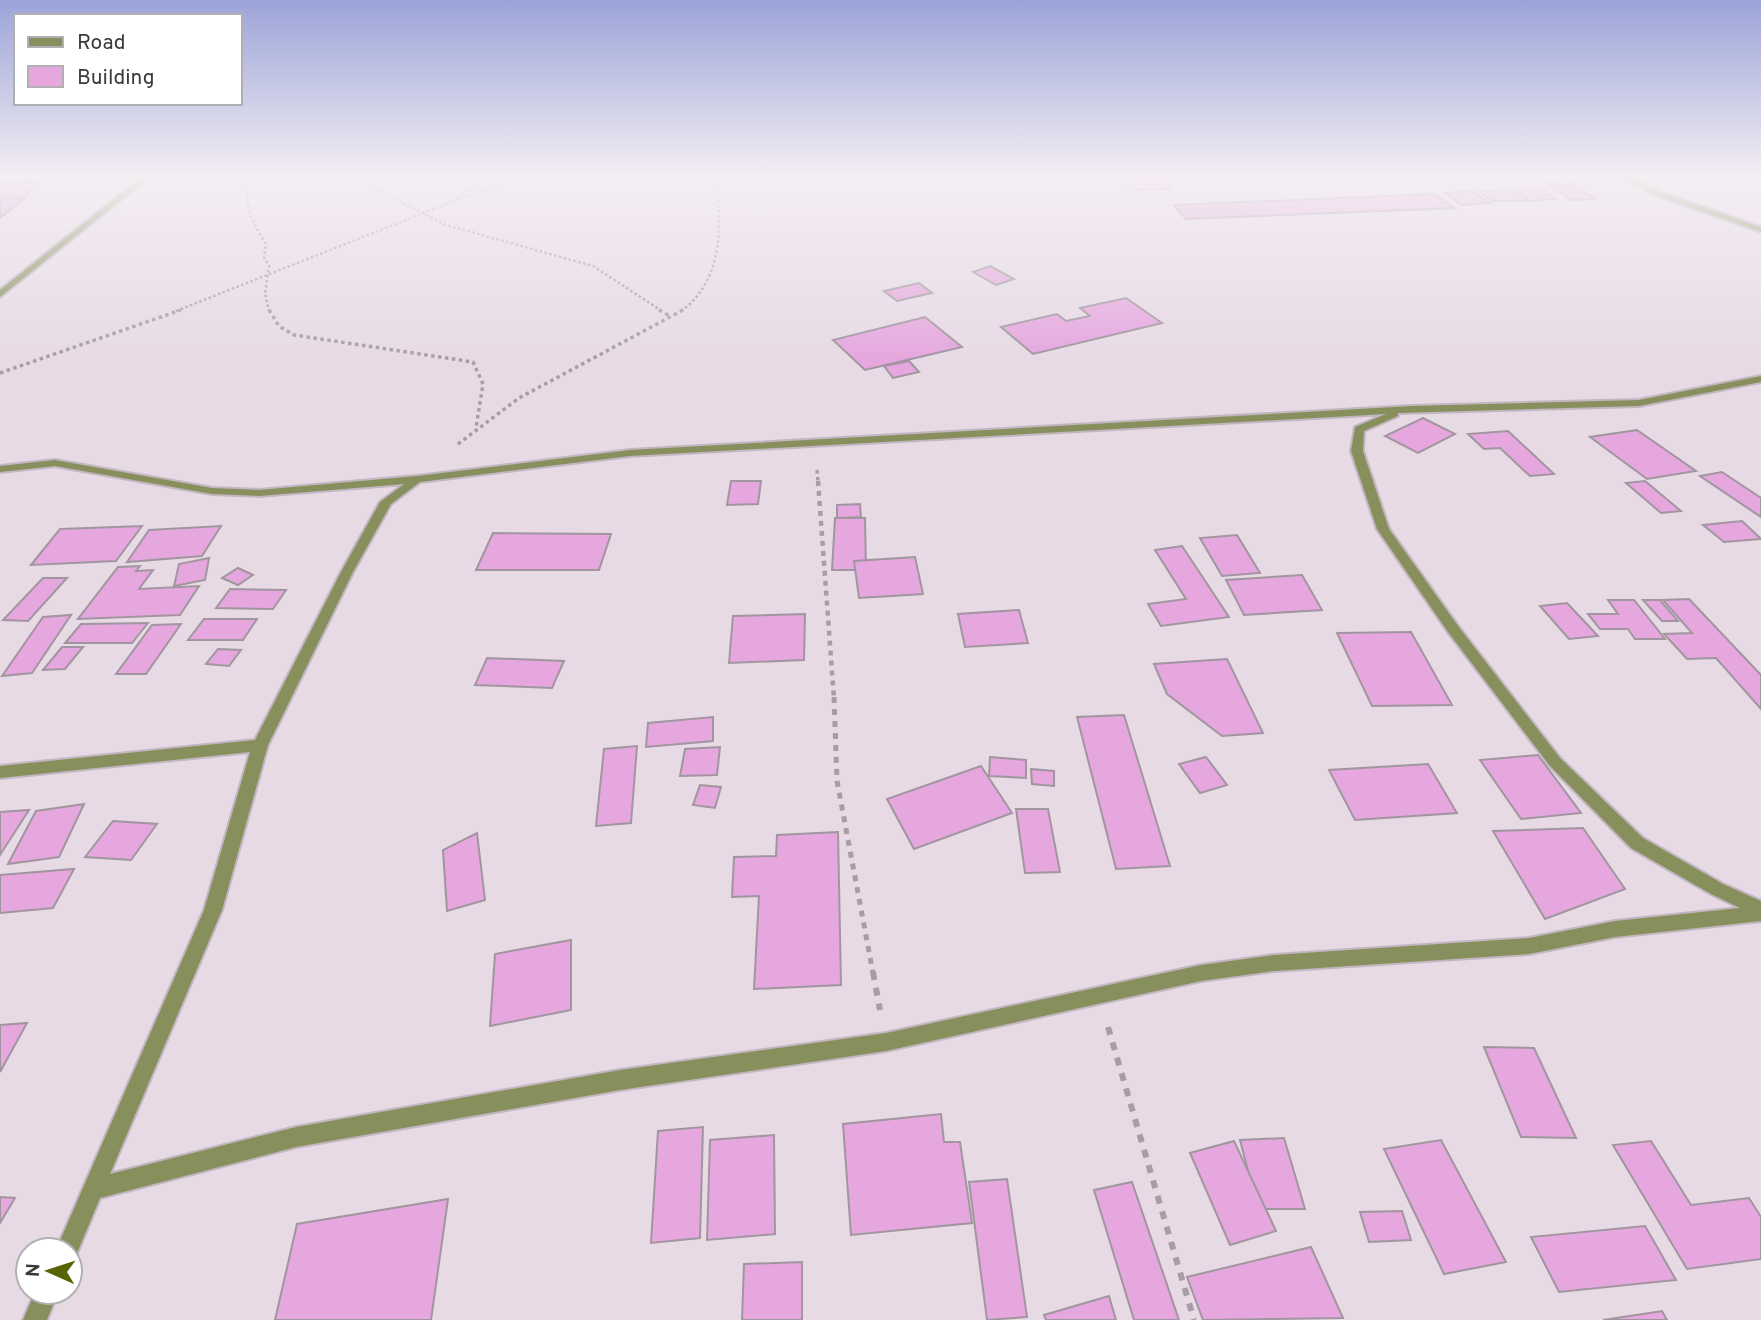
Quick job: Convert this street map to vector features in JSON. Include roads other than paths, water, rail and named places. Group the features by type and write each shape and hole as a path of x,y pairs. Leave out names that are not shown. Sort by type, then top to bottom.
{"street":[{"path":"0,294 70,238"},
{"path":"0,469 55,463 212,491 259,493 418,479 629,453 1412,409 1639,403 1759,381"},
{"path":"1412,409 1359,429 1356,440 1384,529 1422,584 1555,762 1637,843 1761,911"},
{"path":"74,1236 213,910 260,746 347,572 387,502 418,479"},
{"path":"0,772 260,746"},
{"path":"96,1188 296,1137 620,1080 886,1042 1201,973 1274,963 1529,946 1615,929 1761,911"}]}
